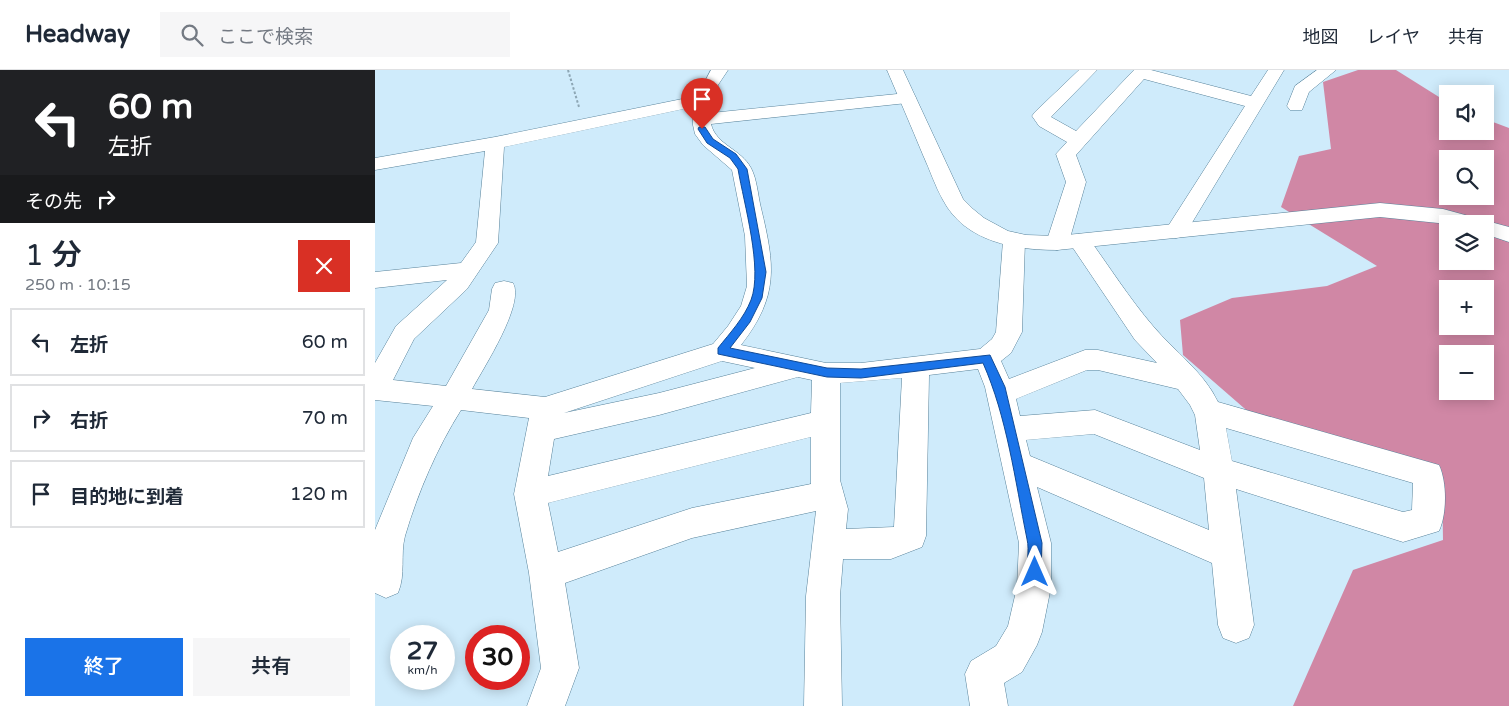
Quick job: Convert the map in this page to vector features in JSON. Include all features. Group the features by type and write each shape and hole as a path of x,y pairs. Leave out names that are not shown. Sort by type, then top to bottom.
{"street":[{"path":"543,419 722,351 746,320 757,298 761,272 742,169 733,156 710,141 702,129 703,109 720,70"},
{"path":"895,70 954,201 969,219 991,232 1014,242 1068,242 1380,210 1439,216"},
{"path":"1296,106 1301,90 1327,70"},
{"path":"1176,231 1256,103 1279,73"},
{"path":"1078,140 1045,122 1041,116 1116,74 1256,103"},
{"path":"1116,74 1078,140 1066,154 1076,182 1068,242 1202,399 1207,411 1218,470 1236,625"},
{"path":"375,164 495,143 584,124 703,109 907,98"},
{"path":"495,143 487,243 459,283 405,333 375,388 454,397 543,419 659,404 813,370"},
{"path":"1494,229 1509,235"},
{"path":"722,351 813,370 861,373 986,358 1002,346 1009,332 1014,242"},
{"path":"375,280 469,270"},
{"path":"386,581 388,538 428,438 454,397 501,310 504,289"},
{"path":"986,358 1001,393 1035,543 1034,587 1024,632 1009,660 984,674 989,706"},
{"path":"1001,393 1085,360 1098,360 1186,380"},
{"path":"829,544 891,544 910,536 916,367"},
{"path":"813,370 826,421 825,480 832,509 823,596 823,706"},
{"path":"1009,429 1095,422 1218,470 1403,528 1428,521 1428,474 1207,411"},
{"path":"543,419 530,494 546,573 560,668 546,706"},
{"path":"530,494 826,421"},
{"path":"1017,464 1227,553"},
{"path":"546,573 693,523 828,494"}],"path":[{"path":"568,70 584,124"}],"shaded area":[{"path":"1358,70 1396,70 1439,97 1439,140 1494,140 1494,122 1509,128 1509,706 1293,706 1353,570 1443,540 1442,471 1252,415 1183,355 1180,320 1232,298 1327,286 1377,266 1281,207 1299,156 1331,149 1323,82"}],"route":[{"path":"702,129 710,141 733,156 742,169 761,272 757,298 746,320 722,351 827,372 861,373 986,358 999,387 1017,464 1035,543 1035,572"}]}
